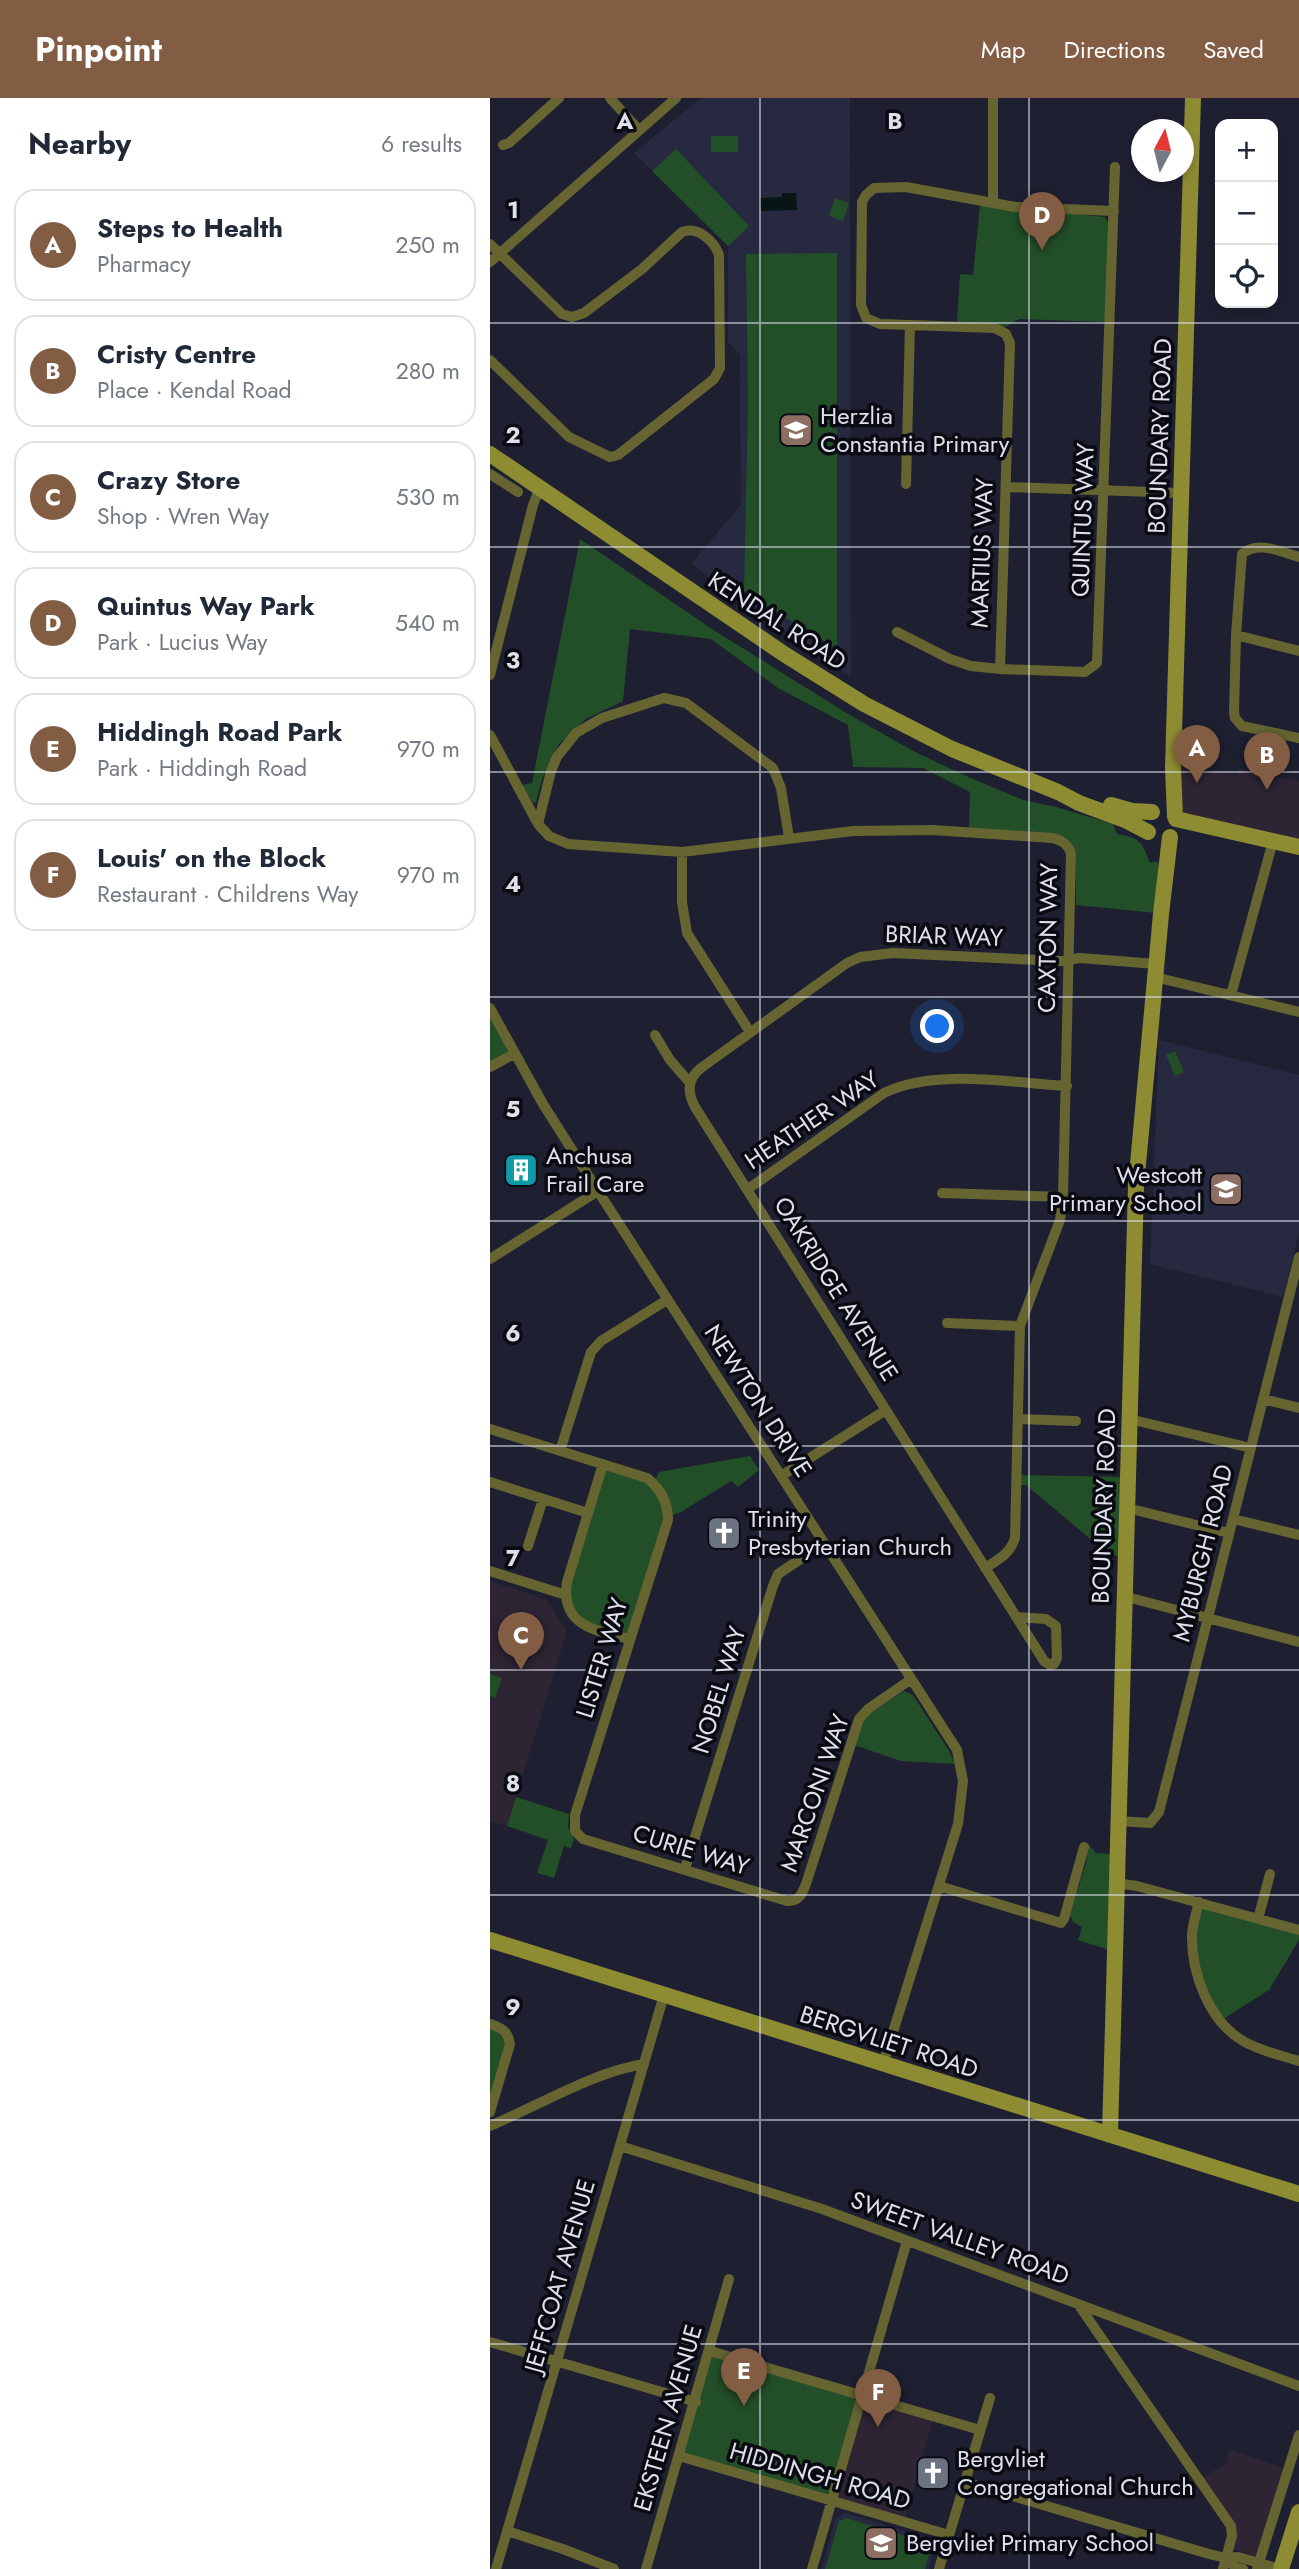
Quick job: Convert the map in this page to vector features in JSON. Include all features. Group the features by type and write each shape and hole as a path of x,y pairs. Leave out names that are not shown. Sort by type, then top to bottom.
{"street":[{"path":"503,145 509,143 559,98"},
{"path":"610,98 639,130"},
{"path":"490,262 676,98"},
{"path":"993,98 993,203 1015,207 1114,211"},
{"name":"BOUNDARY ROAD","path":"1176,818 1173,775 1193,98"},
{"name":"QUINTUS WAY","path":"897,632 950,659 971,666 1085,672 1097,663 1115,167"},
{"name":"MARTIUS WAY","path":"993,203 906,187 878,187 870,191 862,206 862,310 866,318 876,324 995,328 1003,331 1008,338 1010,348 1000,669"},
{"path":"490,244 562,314 572,317 584,313 642,269 682,232 699,232 717,249 719,256 719,371 714,379 618,455 608,457 569,437 490,360"},
{"path":"906,484 910,325"},
{"name":"KENDAL ROAD","path":"490,454 539,490 784,654 864,704 952,749 1079,803 1134,823 1150,834"},
{"path":"490,474 518,492"},
{"path":"1006,487 1181,493"},
{"path":"490,675 539,490"},
{"path":"1299,557 1262,547 1248,549 1242,554 1236,635 1236,718 1242,726 1299,738"},
{"path":"490,619 503,622"},
{"path":"1236,635 1299,651"},
{"path":"538,824 551,771 557,757 576,733 602,718 664,698 686,704 773,768 781,788 789,838"},
{"name":"CAXTON WAY","path":"490,735 538,824 549,836 568,844 682,852 853,831 933,830 1058,839 1069,847 1071,854 1063,1197 1060,1220 1020,1326 1015,1538 1005,1555 985,1568"},
{"name":"BOUNDARY ROAD","path":"1153,811 1167,796 1173,775"},
{"name":"KENDAL ROAD","path":"1058,792 1132,811 1153,811"},
{"path":"1253,837 1171,836 1159,840 1150,834 1146,823 1153,811 1164,809 1176,818 1299,847"},
{"path":"1171,836 1176,829 1176,818"},
{"name":"BOUNDARY ROAD","path":"1150,834 1160,859 1164,880"},
{"name":"BOUNDARY ROAD","path":"1110,2135 1123,1596 1139,1144 1164,880 1171,836"},
{"path":"1230,995 1273,841"},
{"path":"682,852 682,902 687,933 750,1032"},
{"name":"BRIAR WAY","path":"690,1083 696,1071 847,964 860,957 893,953 1068,960 1080,958 1156,971 1230,995 1299,1012"},
{"name":"NEWTON DRIVE","path":"490,1008 514,1054 598,1191 957,1751 963,1781 958,1824 883,2064"},
{"path":"656,1035 670,1060 690,1083"},
{"path":"490,1067 514,1054"},
{"name":"HEATHER WAY","path":"748,1189 884,1093 908,1083 957,1079 1067,1086"},
{"name":"OAKRIDGE AVENUE","path":"690,1083 690,1095 695,1107 886,1410 781,1476"},
{"path":"490,1259 598,1191"},
{"path":"942,1194 1063,1197"},
{"name":"MYBURGH ROAD","path":"1117,1821 1144,1824 1157,1817 1263,1399 1294,1302 1299,1257"},
{"path":"560,1451 590,1352 601,1341 667,1300"},
{"path":"947,1323 1020,1326"},
{"path":"1263,1399 1299,1408"},
{"path":"886,1410 985,1568 1016,1617 1044,1661 1050,1665 1055,1664 1056,1626 1046,1619 1016,1617"},
{"path":"1018,1419 1076,1421"},
{"path":"1129,1419 1251,1448"},
{"path":"490,1429 603,1464 567,1582 566,1595 573,1616 583,1625 630,1639"},
{"name":"LISTER WAY","path":"575,1831 575,1815 668,1520 659,1489 647,1478 603,1464"},
{"path":"490,1482 588,1513"},
{"path":"528,1546 543,1499"},
{"path":"1126,1508 1229,1533"},
{"path":"1233,1519 1299,1535"},
{"name":"NOBEL WAY","path":"685,1869 778,1574 823,1544"},
{"path":"490,1571 566,1595"},
{"path":"1123,1596 1299,1643"},
{"name":"MARCONI WAY","path":"799,1899 807,1884 859,1720 868,1709 910,1680"},
{"name":"CURIE WAY","path":"575,1831 587,1841 787,1901 799,1899"},
{"path":"939,1886 1060,1923 1068,1908 1084,1847"},
{"path":"1258,1919 1270,1874"},
{"path":"1115,1883 1199,1902 1299,1930"},
{"path":"1199,1902 1192,1935 1194,1958 1201,1984 1220,2021 1240,2040 1299,2061"},
{"name":"BERGVLIET ROAD","path":"490,1940 1299,2194"},
{"name":"JEFFCOAT AVENUE","path":"496,2569 664,1995"},
{"path":"490,2024 502,2028 508,2035 510,2044 490,2112"},
{"path":"490,2126 608,2073 644,2064"},
{"name":"SWEET VALLEY ROAD","path":"620,2146 822,2209 1078,2304 1231,2526 1224,2563"},
{"name":"BERGVLIET ROAD","path":"1275,2185 1299,2187"},
{"path":"812,2569 906,2241"},
{"name":"EKSTEEN AVENUE","path":"646,2569 696,2402 729,2279"},
{"path":"1078,2304 1299,2386"},
{"path":"490,2342 696,2402"},
{"path":"710,2351 980,2430"},
{"path":"939,2569 990,2398"},
{"path":"1258,2566 1299,2435"},
{"name":"HIDDINGH ROAD","path":"680,2456 949,2535"},
{"path":"965,2482 1243,2569"},
{"path":"1224,2563 1238,2557 1258,2566 1280,2569 1298,2518"},
{"path":"507,2531 614,2569"}],"shaded area":[{"name":"Herzlia Constantia Primary","path":"701,98 850,98 851,677 691,564 741,505 740,355 728,342 728,246 634,153"},
{"path":"782,193 796,193 797,210 761,211 760,198 782,197"},
{"path":"1173,767 1237,776 1239,769 1299,781 1299,847 1176,819"},
{"name":"Westcott Primary School","path":"1159,1040 1299,1075 1299,1232 1283,1297 1150,1264"},
{"path":"490,1581 547,1600 567,1631 507,1826 490,1821"},
{"path":"862,2395 934,2416 904,2522 831,2500"},
{"path":"1229,2449 1288,2470 1260,2559 1229,2547 1231,2535 1199,2480 1228,2462"},
{"name":"Bergvliet Primary School","path":"846,2513 931,2539 935,2548 929,2569 821,2569 836,2518"}],"green space":[{"path":"711,136 738,136 738,152 711,152"},
{"path":"676,149 749,226 728,246 652,171"},
{"path":"835,198 849,203 843,221 829,216"},
{"path":"980,205 1105,217 1108,223 1106,322 1019,319 1005,327 957,322 960,274 973,275"},
{"path":"837,253 837,649 744,592 748,402 746,254"},
{"path":"580,539 712,629 848,714 915,752 1023,800 1113,824 1117,834 1140,842 1150,863 1157,861 1159,867 1156,913 1076,905 1076,853 1073,847 969,828 970,792 923,768 853,767 848,725 778,688 711,639 630,629 623,701 586,719 559,744 543,776 536,802 533,803 522,785 532,783"},
{"path":"490,1008 514,1054 490,1067"},
{"path":"1175,1051 1184,1072 1175,1076 1166,1055"},
{"path":"750,1456 759,1470 738,1487 731,1481 672,1515 656,1479 659,1472"},
{"path":"603,1464 647,1478 668,1509 630,1639 583,1624 566,1601"},
{"path":"1020,1475 1123,1477 1120,1557 1107,1553 1026,1485 1020,1485"},
{"path":"490,1674 502,1678 495,1698 490,1696"},
{"path":"904,1691 913,1695 955,1764 901,1761 854,1745 866,1716"},
{"path":"516,1797 569,1814 568,1827 574,1839 571,1848 564,1846 554,1878 537,1873 548,1840 507,1826"},
{"path":"1088,1844 1096,1853 1111,1854 1109,1950 1078,1940 1082,1927 1073,1922 1070,1915 1086,1863"},
{"path":"1199,1902 1299,1930 1299,1940 1269,1990 1220,2021 1194,1958"},
{"path":"490,2024 508,2035 490,2112"},
{"path":"710,2351 862,2395 831,2500 679,2456"},
{"name":"Bergvliet Primary School","path":"846,2518 928,2543 931,2549 925,2569 825,2569 839,2521"}],"place":[{"name":"Quintus Way Park","path":"1042,250"},
{"name":"Herzlia Constantia Primary","path":"796,430"},
{"name":"Steps to Health","path":"1197,783"},
{"name":"Cristy Centre","path":"1267,790"},
{"name":"Anchusa Frail Care","path":"521,1170"},
{"name":"Westcott Primary School","path":"1226,1189"},
{"name":"Trinity Presbyterian Church","path":"724,1533"},
{"name":"Crazy Store","path":"521,1670"},
{"name":"Hiddingh Road Park","path":"744,2406"},
{"name":"Louis' on the Block","path":"878,2427"},
{"name":"Bergvliet Congregational Church","path":"933,2473"},
{"name":"Bergvliet Primary School","path":"881,2543"}]}
